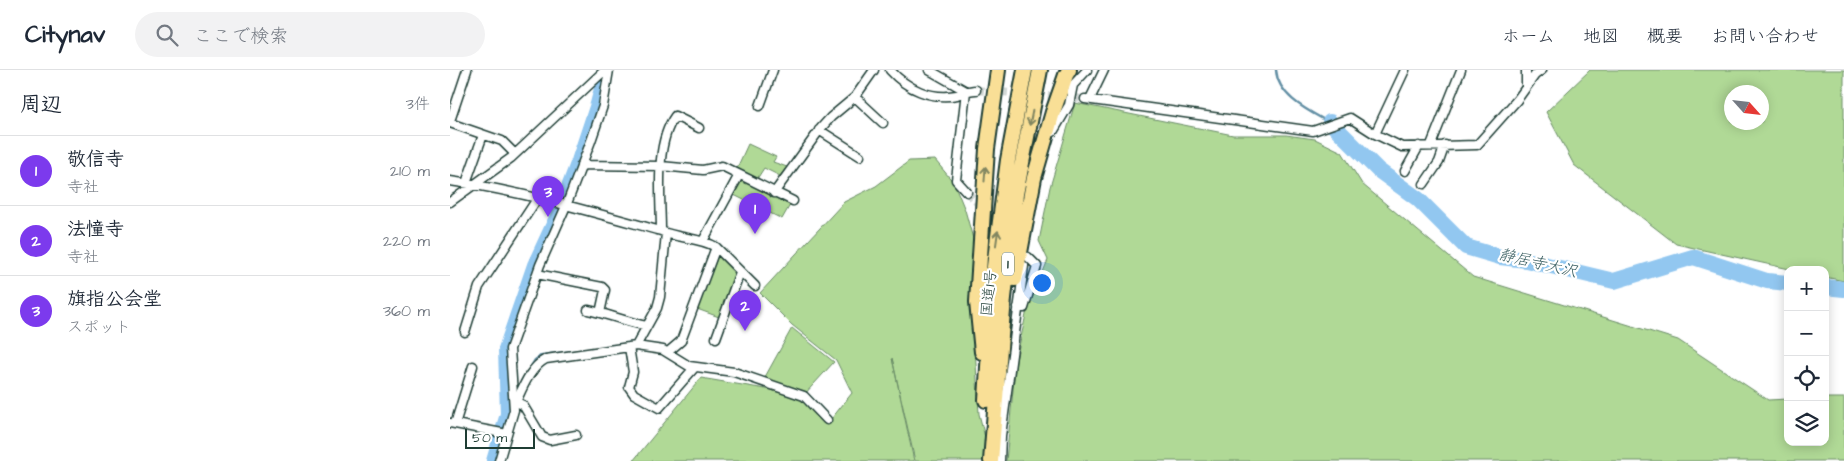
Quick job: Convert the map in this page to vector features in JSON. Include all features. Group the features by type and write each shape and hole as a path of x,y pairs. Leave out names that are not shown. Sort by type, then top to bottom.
{"highway":[{"path":"991,394 977,302 987,148 998,70"},
{"name":"国道1号","path":"990,461 994,267 1008,160 1025,70"},
{"name":"国道1号","path":"991,394 1016,194 1040,70"},
{"path":"991,394 1034,178 1053,112 1069,70"}],"street":[{"path":"467,70 450,122 502,141 515,154"},
{"path":"450,202 470,184 515,154 605,70"},
{"path":"515,404 510,349 537,274 566,206 603,106 609,70"},
{"path":"760,106 773,70"},
{"path":"774,193 819,130 855,97 874,70"},
{"path":"890,70 915,91 942,96 958,95 966,91 976,90"},
{"path":"929,70 966,91"},
{"path":"1000,461 1001,436 1018,307 1035,200 1054,129 1069,105 1073,85 1087,70"},
{"path":"1104,70 1087,99 1313,131 1350,118 1374,134 1402,147 1477,145 1535,75 1542,70"},
{"path":"1374,134 1405,70"},
{"path":"1431,145 1461,70"},
{"path":"1526,70 1526,87"},
{"path":"966,91 956,180 967,192"},
{"path":"855,97 883,123"},
{"path":"695,366 659,408 634,394 629,388 633,372 633,346 657,308 660,297 664,232 661,166 665,137 669,125 675,116 699,128"},
{"path":"819,130 860,156"},
{"path":"470,184 483,135"},
{"path":"1405,171 1419,146"},
{"path":"1424,184 1439,162 1445,146"},
{"path":"581,165 661,166 703,170 722,166 793,202"},
{"path":"703,241 740,175"},
{"path":"450,181 566,206 703,241 716,247 755,286"},
{"path":"465,332 479,287 536,199"},
{"path":"668,352 681,341 716,247"},
{"path":"1018,307 1024,308 1037,266 1028,256"},
{"path":"716,338 740,272"},
{"path":"537,274 602,287 605,290 600,313"},
{"path":"588,310 630,323 647,326"},
{"path":"499,461 515,404 538,363 546,359 633,346 649,346 668,352 689,366 734,372 804,396 827,420"},
{"path":"473,366 453,424 507,434"},
{"path":"515,404 523,405 542,437 550,440 576,435"}],"green space":[{"path":"1590,70 1844,70 1844,281 1829,278 1829,266 1784,266 1784,268 1676,244 1574,165 1546,112"},
{"path":"1075,103 1233,135 1286,135 1315,139 1342,152 1362,184 1473,277 1678,340 1768,400 1784,399 1784,446 1829,446 1829,398 1844,398 1844,461 1006,461 1016,360 1027,310 1048,260 1039,241 1050,187"},
{"path":"748,144 776,157 773,162 787,167 780,176 764,168 757,179 737,168"},
{"path":"935,160 954,183 965,210 975,246 973,314 979,414 991,461 915,461 892,358 914,461 633,461 701,378 801,395 765,377 792,328 834,362 803,396 828,423 852,393 836,360 792,325 760,293 844,202 876,186 909,161"},
{"path":"743,179 790,205 782,219 734,195"},
{"path":"718,256 736,273 719,317 697,309"}],"waterway":[{"path":"1276,70 1278,80 1288,95 1304,108 1330,123"},
{"path":"494,461 508,414 506,349 535,265 560,211 579,161 605,77"},
{"name":"静居寺大沢","path":"1330,122 1378,170 1418,199 1466,247 1500,257 1526,260 1614,281 1693,257 1767,281 1784,283"},
{"name":"静居寺大沢","path":"1829,287 1844,289"},
{"path":"649,315 655,304"},
{"path":"623,344 634,342 636,339"},
{"path":"526,375 535,360 542,355 613,346"}],"tunnel":[{"path":"976,90 1085,99"},
{"path":"967,192 1000,227"}],"place":[{"name":"旗指公会堂","path":"548,217"},
{"name":"敬信寺","path":"755,234"},
{"name":"法憧寺","path":"745,331"}]}
